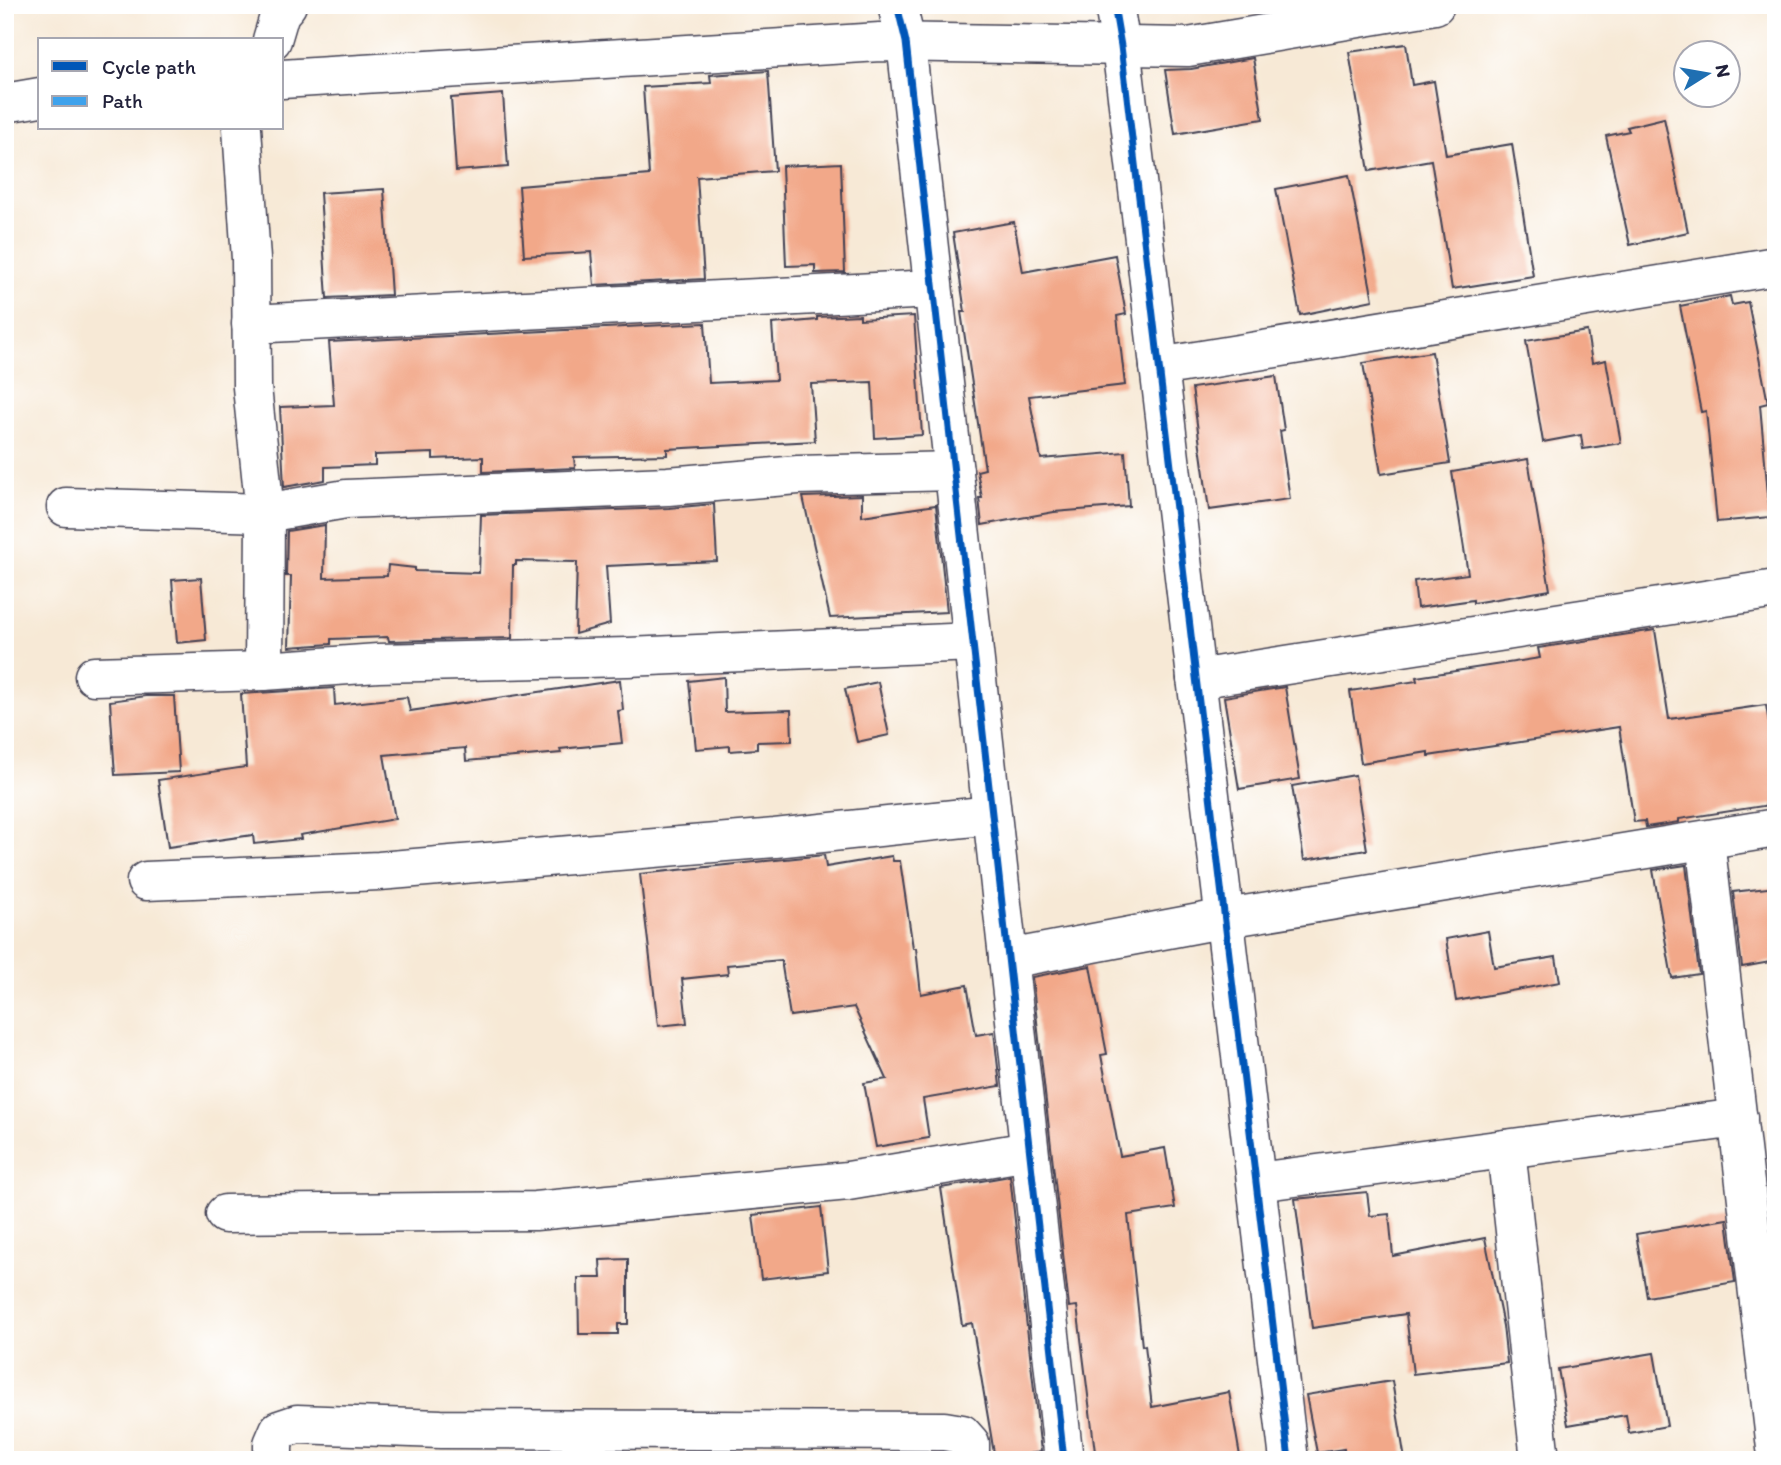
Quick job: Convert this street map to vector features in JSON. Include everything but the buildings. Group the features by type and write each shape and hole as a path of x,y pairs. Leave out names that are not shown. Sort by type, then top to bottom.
{"street":[{"path":"273,38 280,13 287,5"},
{"path":"897,5 906,42 1064,1460"},
{"path":"1114,5 1226,918 1289,1460"},
{"path":"284,79 866,43 1188,47 1435,5"},
{"path":"5,103 38,97"},
{"path":"242,130 251,259 252,387 265,513 264,671"},
{"path":"1159,367 1776,265"},
{"path":"251,324 933,289"},
{"path":"66,507 265,513 346,499 667,486 798,475 954,471"},
{"path":"1196,679 1776,589"},
{"path":"93,676 973,642"},
{"path":"146,881 393,870 775,838 992,815"},
{"path":"1008,959 1226,918 1776,828"},
{"path":"1705,840 1776,1448"},
{"path":"1257,1182 1738,1118"},
{"path":"1506,1149 1540,1460"},
{"path":"225,1214 535,1212 848,1181 1029,1151"},
{"path":"273,1460 273,1444 279,1430 298,1424 440,1445 803,1444 944,1431 962,1434 970,1443 970,1460"}],"cycle path":[{"path":"897,5 906,42 1064,1460"},
{"path":"1114,5 1289,1460"}]}
